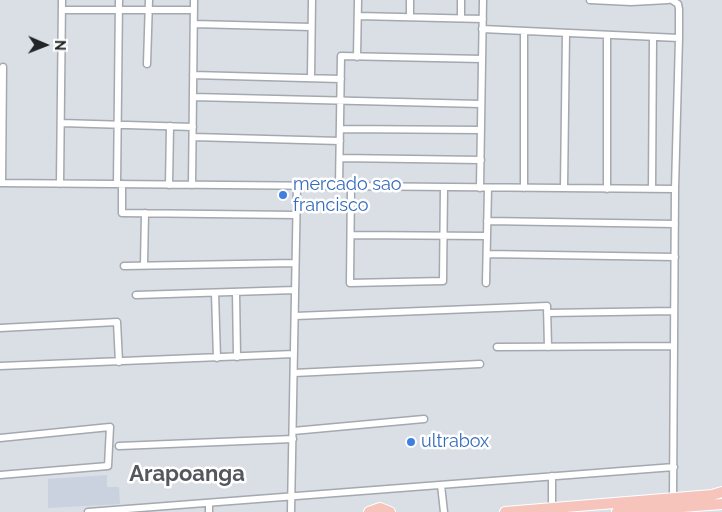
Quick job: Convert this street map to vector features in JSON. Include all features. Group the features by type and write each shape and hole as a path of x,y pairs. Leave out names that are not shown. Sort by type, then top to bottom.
{"main road":[{"path":"617,512 677,506 722,492"},
{"path":"505,512 552,508 722,504"},
{"path":"369,512 380,508 390,512"}],"street":[{"path":"60,184 62,0"},
{"path":"119,0 117,125 122,212 296,215"},
{"path":"147,64 149,0"},
{"path":"192,185 194,0"},
{"path":"311,77 312,0"},
{"path":"357,57 358,0"},
{"path":"410,0 410,18"},
{"path":"461,0 461,18"},
{"path":"480,188 483,0"},
{"path":"590,0 668,0"},
{"path":"672,0 678,4 680,38 675,189 674,311 674,467 677,506"},
{"path":"62,10 194,10"},
{"path":"358,16 483,19"},
{"path":"194,24 311,27"},
{"path":"482,28 680,38"},
{"path":"524,31 524,188"},
{"path":"564,188 566,33"},
{"path":"607,35 607,189"},
{"path":"652,189 653,38"},
{"path":"339,186 341,56 482,59"},
{"path":"3,67 1,92 1,183 675,189"},
{"path":"193,75 341,79"},
{"path":"193,97 481,104"},
{"path":"61,123 193,127"},
{"path":"169,185 170,126"},
{"path":"340,129 481,130"},
{"path":"193,137 340,141"},
{"path":"340,158 480,160"},
{"path":"291,512 296,186"},
{"path":"351,186 350,282 443,281 444,187"},
{"path":"486,283 488,188"},
{"path":"144,265 145,213"},
{"path":"487,221 675,224"},
{"path":"350,235 487,236"},
{"path":"487,254 675,258"},
{"path":"124,266 295,263"},
{"path":"136,295 295,290"},
{"path":"236,292 237,357"},
{"path":"215,293 217,358"},
{"path":"294,316 547,306 548,347"},
{"path":"547,313 674,311"},
{"path":"0,328 117,322 119,362"},
{"path":"497,347 674,346"},
{"path":"0,366 294,354"},
{"path":"294,374 480,364"},
{"path":"293,430 424,420"},
{"path":"0,438 110,427 108,466 0,475"},
{"path":"119,446 293,439"},
{"path":"88,512 121,511 674,467"},
{"path":"552,476 552,508"},
{"path":"442,485 444,512"},
{"path":"209,503 209,512"}],"shaded area":[{"path":"107,475 107,487 119,487 120,504 48,508 48,479"}],"place":[{"name":"mercado sao francisco","path":"283,195"},
{"name":"ultrabox","path":"411,442"}],"district":[{"name":"Arapoanga","path":"187,474"}]}
